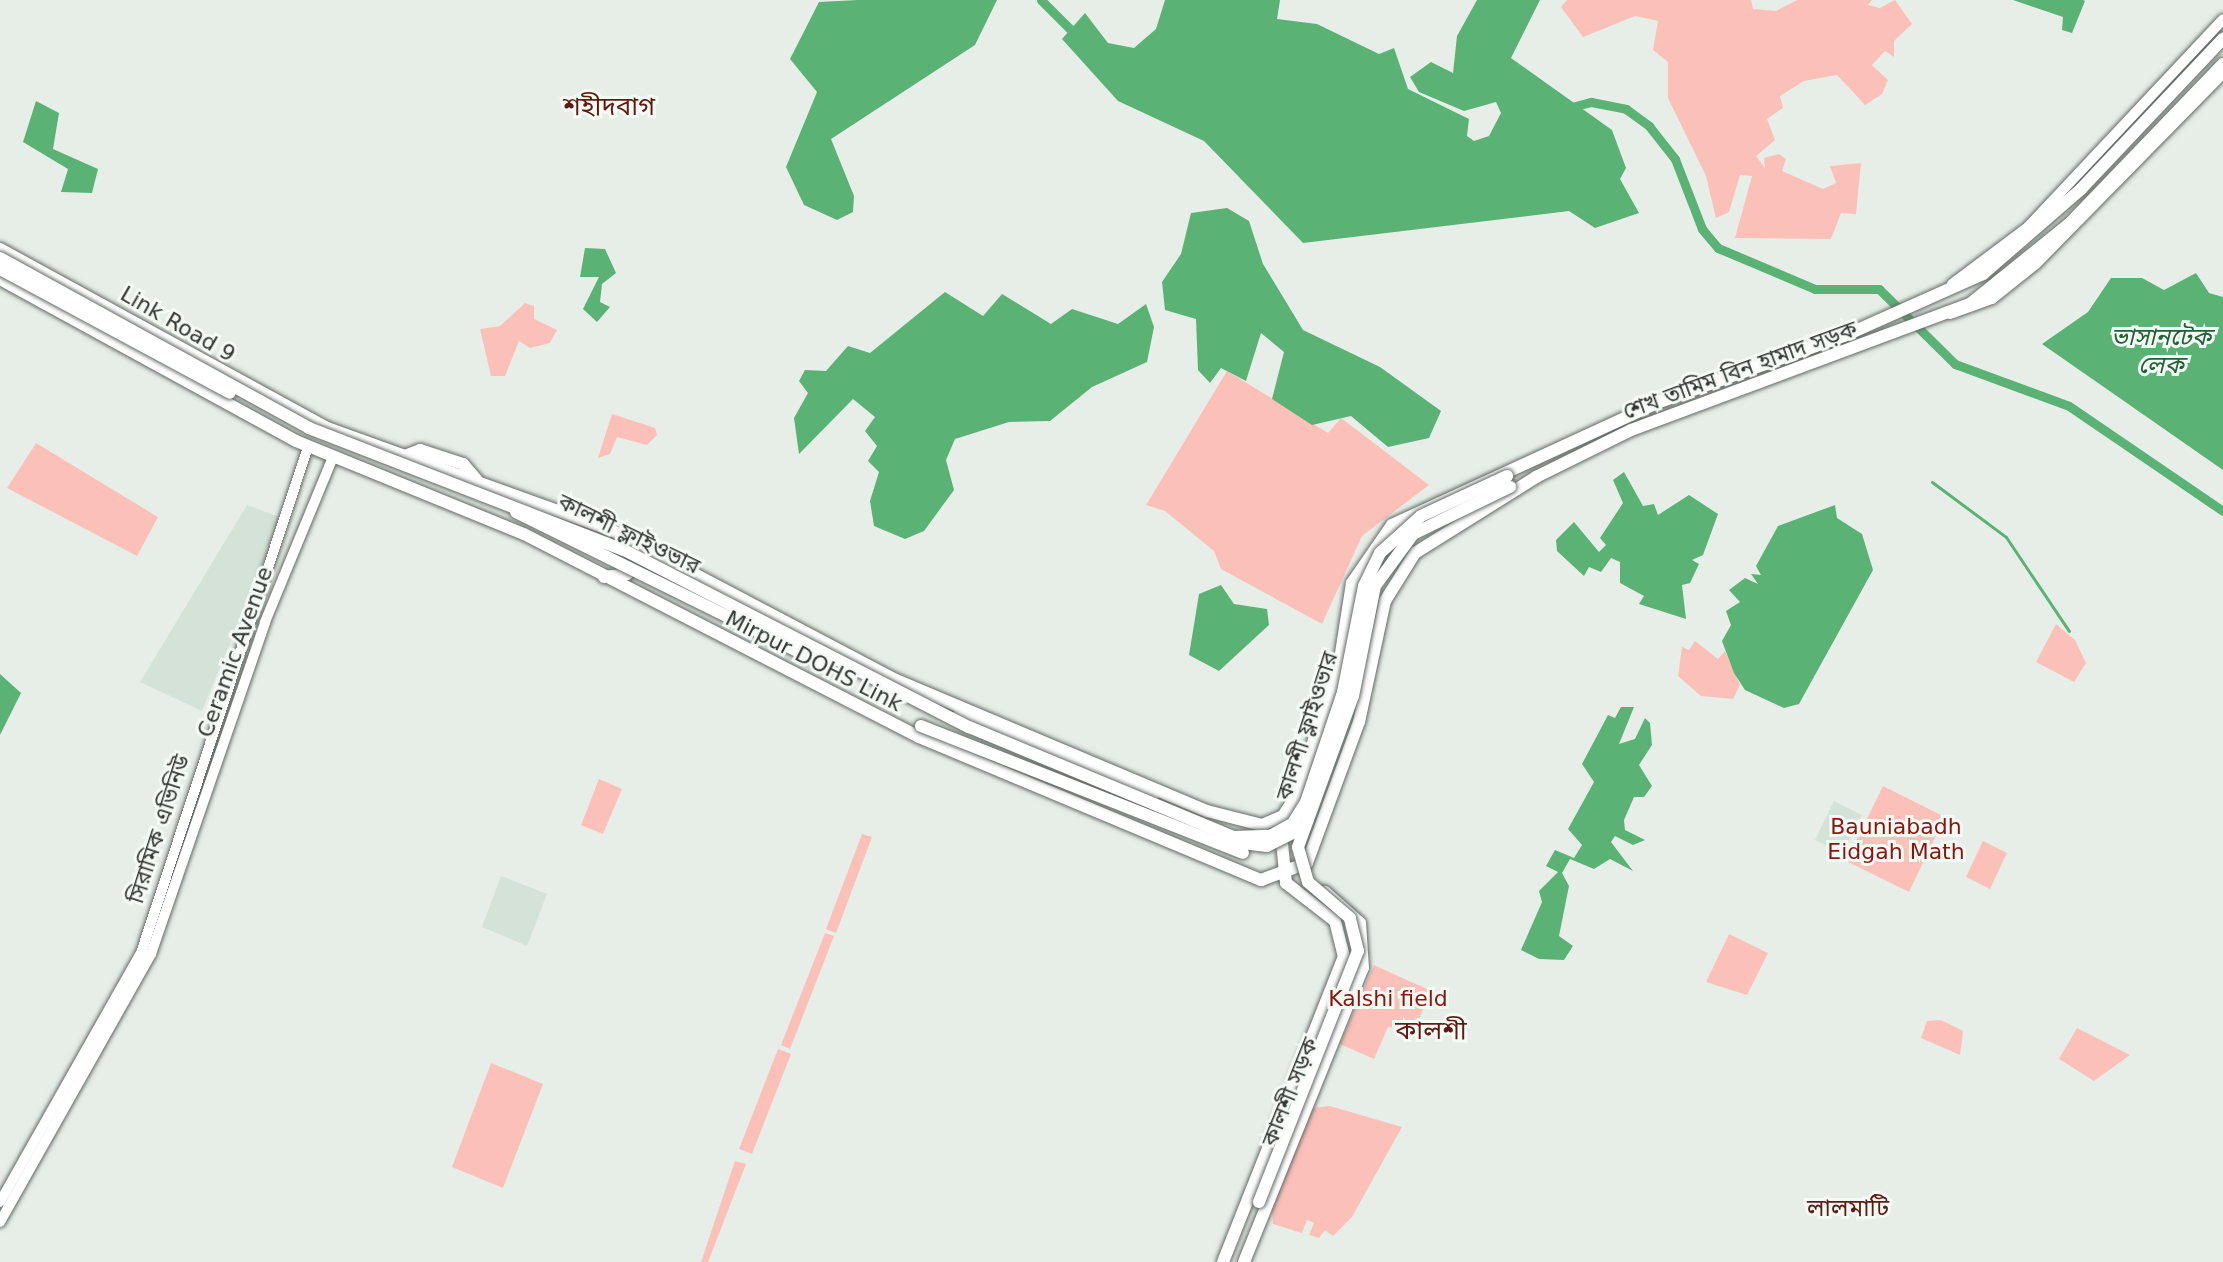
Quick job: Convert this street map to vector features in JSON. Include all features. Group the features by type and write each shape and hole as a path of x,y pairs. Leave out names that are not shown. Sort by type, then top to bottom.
{"main road":[{"path":"1942,294 2028,227 2223,19"},
{"name":"শেখ তামিম বিন হামাদ সড়ক","path":"1283,875 1281,833 1341,652 1352,583 1383,533 1429,502 1537,460 1662,401 1868,325 1942,294 2025,244 2223,39"},
{"name":"শেখ তামিম বিন হামাদ সড়ক","path":"1307,863 1375,660 1385,601 1404,562 1536,477 1697,403 1950,314 2025,265 2223,64"},
{"path":"1950,314 1992,299 2045,255 2223,74"},
{"name":"Link Road 9","path":"0,249 332,430"},
{"name":"কালশী ফ্লাইওভার","path":"0,258 309,428 597,538 969,727 1215,832 1246,837 1285,828 1306,802 1343,692 1364,586 1380,553 1421,516 1508,481"},
{"path":"0,269 316,438 487,498 971,733 1230,843 1267,846 1302,828"},
{"name":"Link Road 9","path":"0,279 308,447 333,457"},
{"name":"Mirpur DOHS Link","path":"332,430 625,536 674,558 894,679 1219,816 1262,825 1287,810"},
{"name":"সিরামিক এভিনিউ","path":"0,1202 141,953 308,447"},
{"name":"Mirpur DOHS Link","path":"333,457 524,534 653,605 889,719 1230,873 1251,880 1283,875"},
{"name":"Ceramic Avenue","path":"0,1222 82,1082 151,954 265,622 333,457"},
{"path":"1508,481 1537,460"},
{"path":"1508,481 1536,477"},
{"name":"কালশী ফ্লাইওভার","path":"1236,1262 1358,951 1350,918 1302,872 1302,828 1353,696 1385,565 1422,528 1508,481"},
{"path":"603,577 627,574 636,562 625,536"},
{"path":"653,605 640,587 642,573 674,558"},
{"path":"1341,652 1359,646 1375,660"},
{"path":"894,679 912,692 1246,837"},
{"name":"কালশী ফ্লাইওভার","path":"889,719 921,726 1224,850 1270,851 1302,828"},
{"path":"1281,833 1293,854 1315,842"},
{"path":"1223,1262 1341,966 1340,929 1283,875 1307,863"},
{"name":"কালশী সড়ক","path":"1244,1262 1365,956 1360,923 1316,884 1307,863"}],"shaded area":[{"path":"247,505 282,518 202,711 140,682"},
{"path":"1834,801 1862,815 1843,854 1815,840"},
{"path":"501,876 547,894 527,946 482,927"}],"green space":[{"path":"1567,0 1751,0 1753,9 1776,11 1797,0 1872,0 1868,5 1880,8 1895,0 1912,24 1894,41 1894,57 1885,51 1872,65 1888,80 1882,94 1865,105 1837,75 1804,81 1780,96 1783,108 1767,119 1775,140 1756,156 1765,168 1764,158 1779,154 1786,159 1782,171 1823,189 1836,183 1830,166 1861,163 1856,214 1841,213 1831,239 1735,238 1752,176 1740,175 1729,212 1716,218 1706,176 1668,98 1668,62 1653,50 1658,21 1635,16 1583,37 1561,7"},
{"path":"525,303 534,306 534,319 557,330 550,343 530,348 519,341 505,376 491,376 480,329 500,326"},
{"path":"1227,371 1328,433 1341,418 1429,485 1362,536 1322,624 1221,569 1214,551 1165,511 1146,505"},
{"path":"612,414 655,428 657,435 647,445 617,437 610,454 598,458"},
{"path":"36,443 158,517 137,556 7,488"},
{"path":"2056,624 2075,640 2086,663 2074,682 2036,662"},
{"path":"1695,641 1718,659 1725,651 1740,685 1733,699 1701,696 1678,676 1682,647 1689,650"},
{"path":"599,779 622,789 603,834 581,825"},
{"name":"Bauniabadh Eidgah Math","path":"1883,786 1945,817 1909,892 1846,861"},
{"path":"862,834 872,837 836,933 826,929"},
{"path":"1983,841 2007,853 1990,889 1966,877"},
{"path":"825,933 834,936 790,1049 781,1045"},
{"path":"1729,934 1768,953 1747,995 1706,982"},
{"name":"Kalshi field","path":"1374,965 1431,991 1414,1031 1388,1027 1374,1059 1340,1044"},
{"path":"1941,1020 1963,1031 1960,1055 1921,1038 1927,1021"},
{"path":"2077,1028 2130,1055 2094,1081 2059,1059"},
{"path":"778,1049 791,1054 752,1154 739,1149"},
{"path":"491,1063 543,1084 503,1188 452,1167"},
{"path":"1330,1106 1402,1127 1352,1217 1333,1236 1325,1230 1319,1238 1309,1235 1314,1223 1307,1220 1302,1233 1273,1224 1272,1209 1312,1108"},
{"path":"735,1161 746,1164 708,1262 701,1262"}],"water":[{"path":"997,0 975,45 831,139 854,196 853,212 837,220 804,205 786,167 817,92 790,59 819,2"},
{"path":"1165,0 1280,0 1277,19 1317,24 1379,54 1394,48 1408,89 1469,119 1467,136 1474,141 1489,136 1501,113 1496,102 1464,111 1419,92 1410,77 1431,62 1453,73 1457,36 1477,0 1540,0 1511,58 1612,130 1626,168 1620,179 1639,213 1595,228 1569,211 1303,243 1204,141 1118,101 1062,39 1085,13 1108,43 1134,48 1156,29"},
{"path":"2013,0 2085,1 2072,33 2062,30 2063,17"},
{"path":"36,101 59,113 53,149 98,169 92,193 61,192 68,169 23,142"},
{"path":"1227,208 1249,221 1263,264 1303,330 1380,367 1441,411 1429,438 1388,447 1351,416 1312,425 1272,399 1284,352 1261,333 1246,381 1221,368 1210,383 1198,370 1196,319 1165,310 1162,282 1181,254 1191,213"},
{"path":"585,248 605,249 616,273 602,284 600,302 610,307 597,322 583,309 599,277 580,277"},
{"name":"ভাসানটেক লেক","path":"2196,273 2209,293 2223,297 2223,470 2042,344 2088,312 2111,278 2142,278 2164,290"},
{"path":"945,292 983,316 1002,294 1051,324 1072,309 1118,324 1146,304 1154,327 1147,362 1092,387 1050,421 1009,422 955,439 946,460 954,490 924,531 905,539 874,526 870,501 879,472 868,461 877,446 865,431 875,417 853,399 799,454 794,418 808,393 799,381 805,370 826,371 848,346 870,353"},
{"path":"1624,472 1643,506 1654,504 1658,515 1689,495 1718,514 1703,555 1692,560 1699,564 1690,583 1682,585 1686,619 1639,604 1644,596 1620,583 1620,562 1611,558 1601,572 1589,567 1584,576 1557,551 1556,540 1574,522 1599,552 1606,545 1600,538 1623,503 1613,480"},
{"path":"1835,505 1837,518 1862,534 1873,570 1799,704 1784,708 1745,690 1734,673 1722,641 1731,625 1726,611 1740,602 1729,590 1745,578 1758,584 1751,574 1761,575 1756,566 1778,526"},
{"path":"1221,585 1234,604 1267,609 1269,625 1219,671 1189,655 1199,594"},
{"path":"0,674 21,693 0,735"},
{"path":"1621,707 1634,707 1619,744 1635,739 1645,718 1650,723 1652,745 1639,765 1652,786 1644,797 1634,797 1624,820 1625,830 1645,840 1633,845 1615,836 1611,842 1633,871 1610,859 1594,869 1570,859 1562,873 1569,886 1559,936 1573,946 1564,960 1539,959 1521,950 1542,902 1539,891 1558,872 1546,866 1555,850 1574,858 1582,845 1568,829 1594,782 1582,764 1608,715 1615,718"}],"waterway":[{"path":"1041,0 1078,37"},
{"path":"1568,108 1591,102 1626,109 1649,126 1675,159 1702,229 1718,248 1815,289 1879,289 1955,364 2069,406 2223,511"},
{"path":"1932,482 2006,537 2069,631"}],"district":[{"name":"শহীদবাগ","path":"609,107"},
{"name":"কালশী","path":"1431,1031"},
{"name":"লালমাটি","path":"1848,1209"}]}
